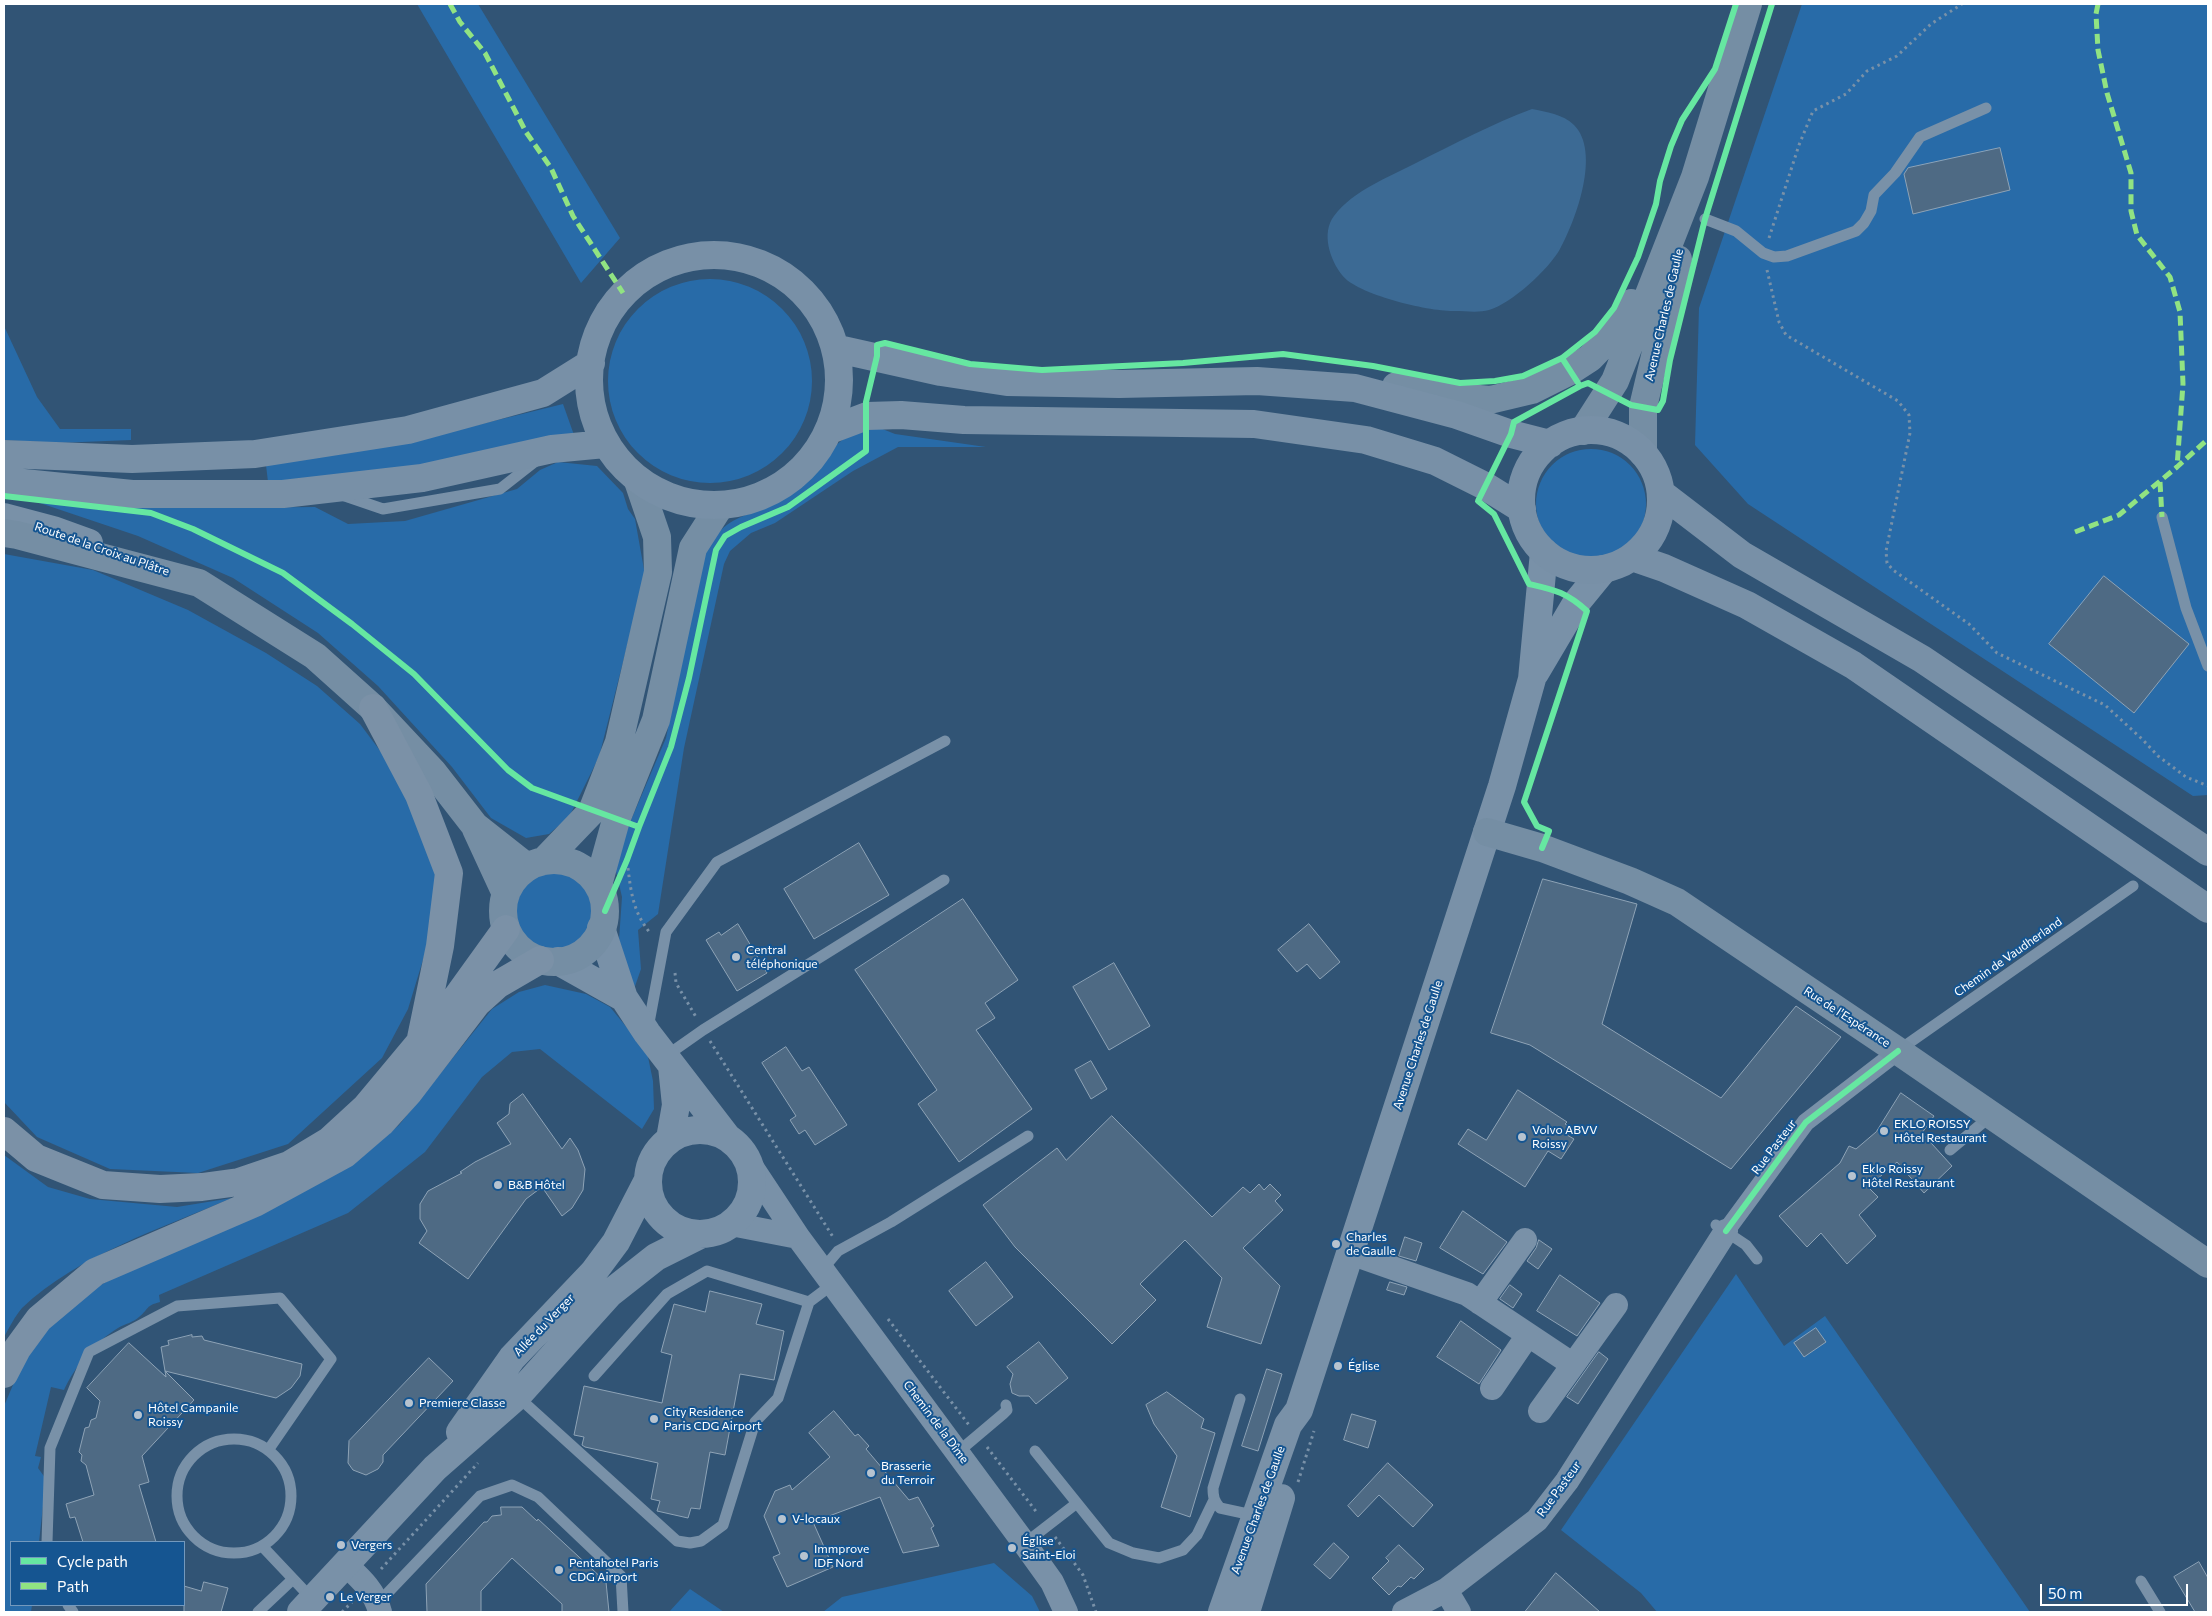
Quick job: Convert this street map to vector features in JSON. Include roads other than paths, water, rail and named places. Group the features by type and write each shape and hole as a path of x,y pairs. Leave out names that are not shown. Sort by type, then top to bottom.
{"highway":[{"path":"373,708 419,795 450,873 440,946 419,1044"},
{"path":"4,1131 36,1158 103,1185 160,1189 202,1187 239,1182 289,1165 329,1140 366,1108 452,1004 506,929"},
{"path":"4,1374 17,1349 39,1319 95,1272 255,1203 345,1154 381,1123 409,1092 477,1002 497,985 549,960"}],"main road":[{"name":"Avenue Charles de Gaulle","path":"1583,431 1615,381 1695,177 1748,4"},
{"name":"Avenue Charles de Gaulle","path":"1643,454 1643,407 1695,177"},
{"path":"838,349 941,372 1007,382 1100,384 1257,381 1356,388 1393,386 1435,395 1490,400 1532,390 1570,371 1590,358 1620,327 1669,216 1695,177"},
{"path":"731,255 768,266 801,289 825,320 838,349 840,394 830,430 812,460 786,484 755,500 720,506 677,501 638,481 620,464 605,444 593,415 588,383 591,363 604,320 623,294 654,270 692,257 731,255"},
{"path":"4,454 132,460 255,454 408,430 543,393 591,363"},
{"path":"1356,388 1457,415 1511,434 1550,444"},
{"path":"830,430 867,416 901,414 964,420 1254,424 1366,440 1435,461 1485,486 1522,509"},
{"path":"1583,431 1605,432 1626,439 1652,465 1661,492 1660,511 1655,529 1645,545 1632,558 1604,569 1584,570 1564,565 1544,552 1534,542 1526,526 1522,509 1522,490 1527,472 1536,456 1550,444 1565,435 1583,431"},
{"path":"4,480 132,494 283,494 422,478 552,449 605,444"},
{"path":"638,481 657,537 658,572 619,742 592,811 535,864 514,879 506,894 503,918 506,929 514,942 526,953 549,960 572,958 585,951 595,941 601,928 605,911 603,898 609,881 616,820 656,720 693,548 720,506"},
{"path":"1661,492 1742,555 1922,659 2208,852"},
{"name":"Route de la Croix au Plâtre","path":"4,533 199,583 315,656 373,708 433,772 475,826 506,894"},
{"path":"1632,558 1664,568 1747,606 1853,665 2208,909"},
{"name":"Route de la Croix au Plâtre","path":"475,826 535,864"},
{"name":"Rue de l'Espérance","path":"1487,832 1560,855 1630,881 1677,902 2208,1264"},
{"path":"535,864 559,860 575,864 588,873 609,881"}],"street":[{"name":"Route de la Croix au Plâtre","path":"4,517 53,530 199,583"},
{"name":"Avenue Charles de Gaulle","path":"1246,1612 1265,1516 1288,1425 1307,1419 1350,1253 1487,832 1532,679 1544,552"},
{"name":"Avenue Charles de Gaulle","path":"1532,679 1577,602 1604,569"},
{"path":"601,928 624,998 647,1033 727,1137 740,1148 749,1163 752,1180 750,1197 743,1212 731,1224 717,1231 702,1234 685,1232 670,1225 658,1213 650,1197 648,1180 651,1164 658,1150 670,1139 683,1132 713,1131 727,1137"},
{"path":"549,960 624,998"},
{"name":"Rue Pasteur","path":"1404,1612 1446,1590 1537,1520 1567,1481 1721,1228 1806,1122 1898,1051"},
{"path":"669,1060 676,1105 670,1139"},
{"name":"Chemin de la Dîme","path":"749,1163 798,1237 1052,1582 1066,1612"},
{"name":"Allée du Verger","path":"435,1468 512,1358 593,1274 616,1242 648,1180"},
{"path":"731,1224 798,1237"},
{"name":"Allée du Verger","path":"307,1606 435,1468 517,1396 609,1294 656,1257 702,1234"},
{"path":"1480,1303 1525,1240"},
{"path":"1350,1253 1467,1294 1572,1364"},
{"path":"1540,1411 1616,1305"},
{"path":"1492,1388 1528,1335"},
{"name":"Avenue Charles de Gaulle","path":"1222,1612 1265,1516"},
{"path":"345,1564 375,1600"},
{"path":"1446,1590 1459,1612"}],"lane":[{"path":"1705,219 1736,231 1763,253 1774,257 1787,256 1856,231 1864,223 1871,211 1874,195 1895,173 1920,136 1986,108"},
{"path":"2162,517 2186,608 2208,666"},
{"path":"647,1033 666,932 717,862 945,740"},
{"path":"669,1060 703,1030 944,880"},
{"name":"Chemin de Vaudherland","path":"1898,1051 2133,886"},
{"path":"1950,1150 1992,1115"},
{"path":"517,1396 677,1541 690,1543 701,1541 723,1525 755,1422 778,1398 809,1302 827,1277 838,1251 891,1222 1028,1136"},
{"path":"1721,1228 1746,1245 1757,1259"},
{"path":"594,1376 667,1294 707,1271 809,1302"},
{"path":"46,1541 50,1448 89,1352 176,1306 280,1298 331,1359 269,1449"},
{"path":"1035,1451 1110,1543 1133,1552 1160,1558 1183,1550 1197,1535 1214,1500 1213,1488 1240,1399"},
{"path":"958,1452 1003,1414 1006,1410 1006,1405"},
{"path":"233,1438 252,1440 269,1449 282,1463 290,1480 291,1499 287,1518 277,1534 262,1546 244,1553 225,1553 207,1547 192,1535 181,1520 176,1501 178,1482 185,1465 198,1450 214,1441 233,1438"},
{"path":"375,1600 480,1496 512,1485 538,1497 621,1576 623,1612"},
{"path":"1214,1500 1220,1508 1265,1516"},
{"path":"1024,1544 1077,1503"},
{"path":"262,1546 293,1579 307,1606"},
{"path":"258,1612 293,1579"},
{"path":"2140,1581 2160,1612"}],"place":[{"name":"Central téléphonique","path":"736,957"},
{"name":"EKLO ROISSY Hôtel Restaurant","path":"1884,1131"},
{"name":"Volvo ABVV Roissy","path":"1522,1137"},
{"name":"Eklo Roissy Hôtel Restaurant","path":"1852,1176"},
{"name":"B&B Hôtel","path":"498,1185"},
{"name":"Charles de Gaulle","path":"1336,1244"},
{"name":"Église","path":"1338,1366"},
{"name":"Premiere Classe","path":"409,1403"},
{"name":"Hôtel Campanile Roissy","path":"138,1415"},
{"name":"City Residence Paris CDG Airport","path":"654,1419"},
{"name":"Brasserie du Terroir","path":"871,1473"},
{"name":"V-locaux","path":"782,1519"},
{"name":"Vergers","path":"341,1545"},
{"name":"Église Saint-Eloi","path":"1012,1548"},
{"name":"Immprove IDF Nord","path":"804,1556"},
{"name":"Pentahotel Paris CDG Airport","path":"559,1570"},
{"name":"Le Verger","path":"330,1597"}]}
